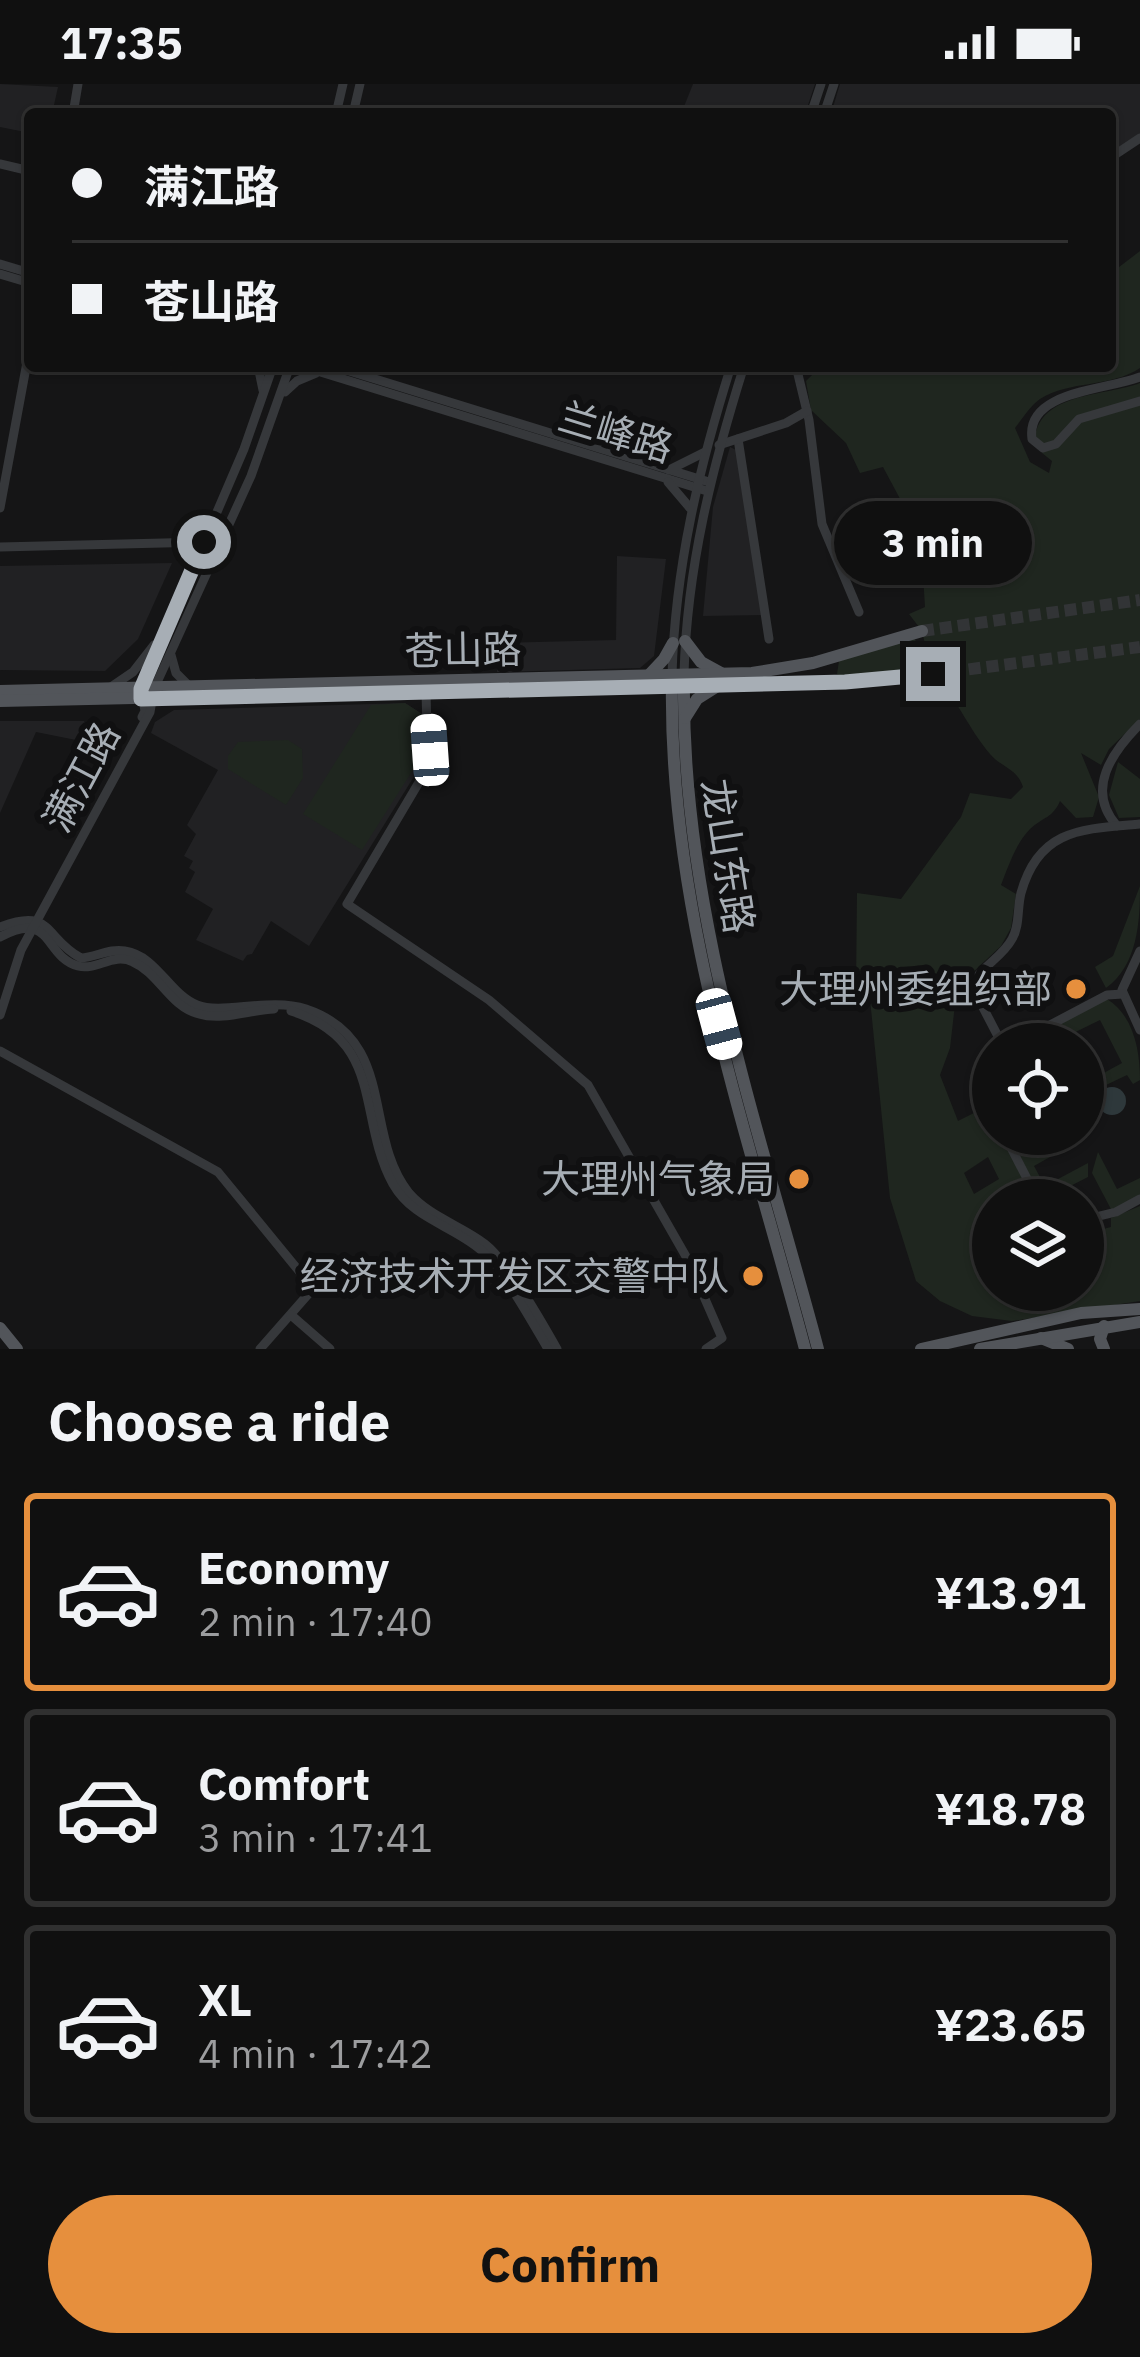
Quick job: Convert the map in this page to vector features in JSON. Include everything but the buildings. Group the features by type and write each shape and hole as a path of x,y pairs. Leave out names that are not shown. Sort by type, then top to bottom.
{"main road":[{"name":"苍山路","path":"722,679 800,666 922,631"},
{"path":"633,686 658,698 677,723 722,679 679,642 647,676"},
{"name":"苍山路","path":"0,701 633,686 722,679 845,682 933,674"},
{"name":"苍山路","path":"0,691 148,694 194,688 647,676 678,680"},
{"name":"龙山东路","path":"678,680 674,805 692,915 805,1349"},
{"name":"龙山东路","path":"677,723 707,928 818,1349"},
{"path":"921,1349 1081,1313 1140,1309"},
{"path":"980,1349 1140,1322"},
{"path":"1025,1325 1060,1348"},
{"path":"1104,1326 1100,1339 1104,1349"},
{"path":"0,1328 17,1349"}],"street":[{"path":"0,508 24,372"},
{"path":"260,372 261,401"},
{"name":"满江路","path":"0,999 14,957 145,711 170,614 204,542 271,372"},
{"name":"满江路","path":"148,694 240,502 288,372"},
{"path":"277,408 292,385 320,372"},
{"name":"兰峰路","path":"337,372 702,485"},
{"name":"龙山东路","path":"679,642 705,452 729,372"},
{"name":"龙山东路","path":"678,680 678,579 690,508 719,445 742,372"},
{"path":"797,372 822,524 859,612"},
{"path":"1140,377 1049,405 1033,422 1032,440 1052,447 1079,419 1140,401"},
{"path":"719,445 807,412"},
{"path":"738,439 769,639"},
{"path":"690,508 667,474 705,452"},
{"path":"0,547 204,542"},
{"path":"104,690 137,668 170,614"},
{"path":"171,652 176,673 194,688"},
{"path":"426,692 428,767 347,904 489,1000 587,1085 688,1260 722,1338 706,1349"},
{"path":"1091,829 1103,803 1110,758 1140,724"},
{"path":"1103,803 1118,826"},
{"path":"991,1023 974,981 1012,939 1022,889 1041,851 1060,837 1140,824"},
{"path":"0,938 33,925"},
{"path":"0,927 33,925 74,965 130,960 193,1012 211,1016 237,1009 273,1009 300,1014 332,1034 358,1055 386,1165 398,1191 424,1216 488,1257 553,1349"},
{"name":"满江路","path":"0,1015 33,925"},
{"path":"1140,951 1123,994 1140,1030"},
{"path":"1054,1023 1107,995 1123,994"},
{"path":"0,1051 218,1172 311,1291 260,1349"},
{"path":"1104,1215 1140,1199"},
{"path":"291,1315 330,1349"}],"shaded area":[{"path":"0,84 58,87 53,108 24,108 24,132 0,127"},
{"path":"693,84 815,84 807,108 683,108"},
{"path":"840,84 1140,84 1140,135 1116,150 1116,108 833,108"},
{"path":"1140,251 1140,368 1116,379 1052,393 1036,402 1015,428 1030,462 1049,473 1052,461 1035,439 1048,412 1077,398 1140,383 1140,719 1109,749 1101,765 1081,753 1099,797 1093,817 1076,818 1060,801 1017,848 1001,885 1016,894 1011,928 1001,946 957,987 950,1048 940,1075 958,1121 972,1114 972,1155 1011,1155 1023,1179 999,1179 988,1157 964,1173 972,1190 972,1311 1076,1311 1012,1321 972,1316 940,1301 916,1281 890,1198 869,989 856,988 857,893 901,899 961,817 970,793 1011,799 1023,787 990,754 933,674 837,674 839,661 913,636 930,666 922,631 909,614 925,607 923,575 928,551 883,467 860,473 846,443 811,410 806,381 815,372 1116,372 1116,269"},
{"path":"730,447 736,450 764,615 703,616 713,507"},
{"path":"617,556 666,559 654,656 640,668 497,672 496,643 616,640"},
{"path":"172,563 138,639 105,671 0,670 0,566"},
{"path":"405,703 422,714 423,762 309,946 271,921 243,961 196,940 213,909 185,892 195,872 189,868 193,861 184,856 196,834 187,825 218,770 151,733 155,722 174,710"},
{"path":"405,703 422,714 423,754 362,850 303,814 371,705"},
{"path":"0,721 84,721 96,744 36,732 0,813"},
{"path":"288,740 302,749 303,778 286,805 228,769 228,756 238,742"},
{"path":"1118,762 1140,779 1140,817 1119,818 1109,795"},
{"path":"1140,886 1131,955 1106,988 1095,967 1113,956"},
{"path":"1107,999 1124,1015 1134,1035 1140,1080 1133,1084 1127,1075 1106,1085 1104,1073 1122,1063 1100,1020 1061,1023"},
{"path":"1118,1088 1125,1095 1122,1111 1104,1112 1104,1090"},
{"path":"1018,1155 1049,1155 1034,1166 1041,1179 1032,1179"},
{"path":"1100,1155 1117,1189 1140,1178 1140,1196 1112,1211 1104,1196 1104,1179 1095,1179 1092,1173"},
{"path":"1088,1163 1084,1179 1058,1179"},
{"path":"1140,1206 1140,1301 1104,1307 1104,1229 1111,1227 1111,1218"}],"tunnel":[{"path":"922,631 1140,600"},
{"path":"933,674 1140,647"}],"place":[{"name":"大理州委组织部","path":"1076,989"},
{"name":"大理州气象局","path":"799,1179"},
{"name":"经济技术开发区交警中队","path":"753,1276"}],"route":[{"path":"204,542 170,614 141,699 845,682 933,674"}]}
